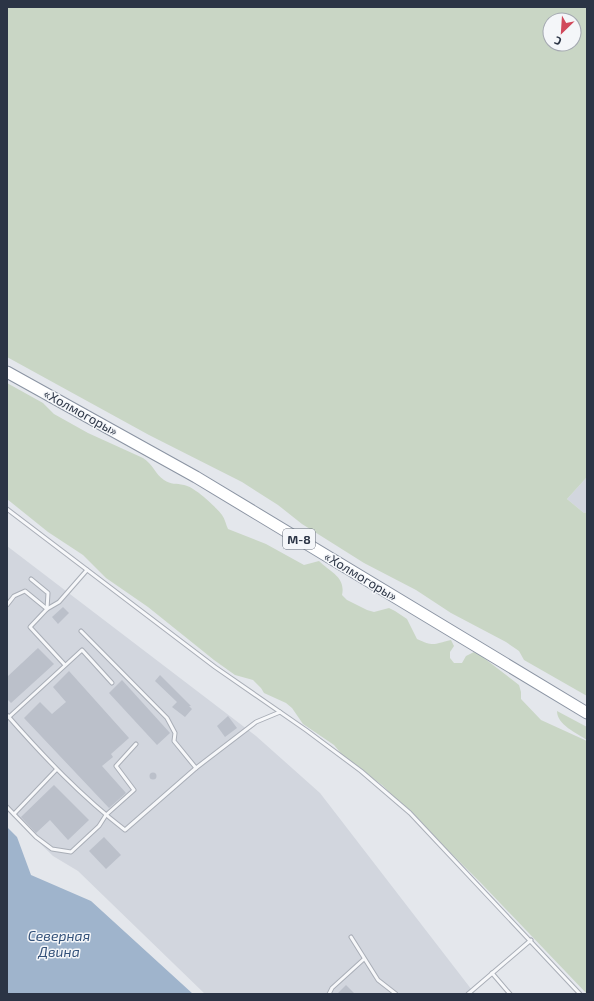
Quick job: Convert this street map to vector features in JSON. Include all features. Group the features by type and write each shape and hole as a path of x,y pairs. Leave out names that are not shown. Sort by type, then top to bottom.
{"highway":[{"name":"«Холмогоры»","path":"7,372 196,477 587,713"}],"lane":[{"path":"7,509 215,667 361,771 410,813 531,940 580,994"},
{"path":"65,665 30,627 47,609 59,602 87,570"},
{"path":"31,579 48,593 47,609"},
{"path":"7,605 14,596 24,591 47,609"},
{"path":"81,631 167,718 175,733 174,742 196,768"},
{"path":"112,683 82,650 8,716 56,770 125,830 196,768 256,722 280,712"},
{"path":"7,807 36,837 52,849 71,852 99,826 106,815 134,790 116,766 136,744"},
{"path":"14,814 56,770"},
{"path":"351,937 378,980 396,994"},
{"path":"468,994 531,940"},
{"path":"329,994 332,988 364,959"},
{"path":"492,973 510,994"}],"shaded area":[{"path":"587,477 587,512 584,513 567,499"},
{"path":"7,546 256,736 320,793 475,994 205,994 78,871 53,856 7,811"}],"green space":[{"path":"7,7 587,7 587,477 567,499 584,513 587,512 587,696 524,660 519,651 506,642 451,613 416,590 364,563 302,524 278,505 242,482 149,435 7,357"},
{"path":"7,383 43,403 54,414 88,433 143,458 161,478 167,482 184,485 194,489 219,511 224,518 228,529 266,544 304,565 319,561 339,579 343,589 342,595 347,600 374,612 389,608 395,611 407,619 417,639 423,642 437,644 451,640 454,646 450,652 450,658 454,663 462,663 466,656 474,652 480,655 519,685 521,699 541,720 587,741 587,994 480,882 382,785 344,757 334,745 303,724 292,708 286,703 264,693 253,680 235,675 214,660 148,607 106,578 83,555 48,532 7,499"},
{"path":"557,711 587,727 587,740 564,724 560,720"}],"water":[{"name":"Северная Двина","path":"7,827 17,837 31,875 91,901 193,994 7,994"}],"building":[{"path":"63,607 69,613 58,624 52,617"},
{"path":"38,648 54,664 11,703 7,699 7,677"},
{"path":"69,671 129,738 111,754 113,757 102,766 126,793 109,808 24,718 40,702 52,714 66,702 53,687"},
{"path":"160,675 191,706 189,706 192,709 185,717 172,707 177,702 155,681"},
{"path":"122,680 170,733 157,745 109,693"},
{"path":"228,716 237,728 225,737 217,726"},
{"path":"153,772 156,773 156,779 153,780 150,779 149,776 150,773"},
{"path":"54,785 89,820 68,840 50,820 36,833 21,817"},
{"path":"104,837 121,855 106,869 89,851"},
{"path":"346,985 355,994 337,994"}]}
